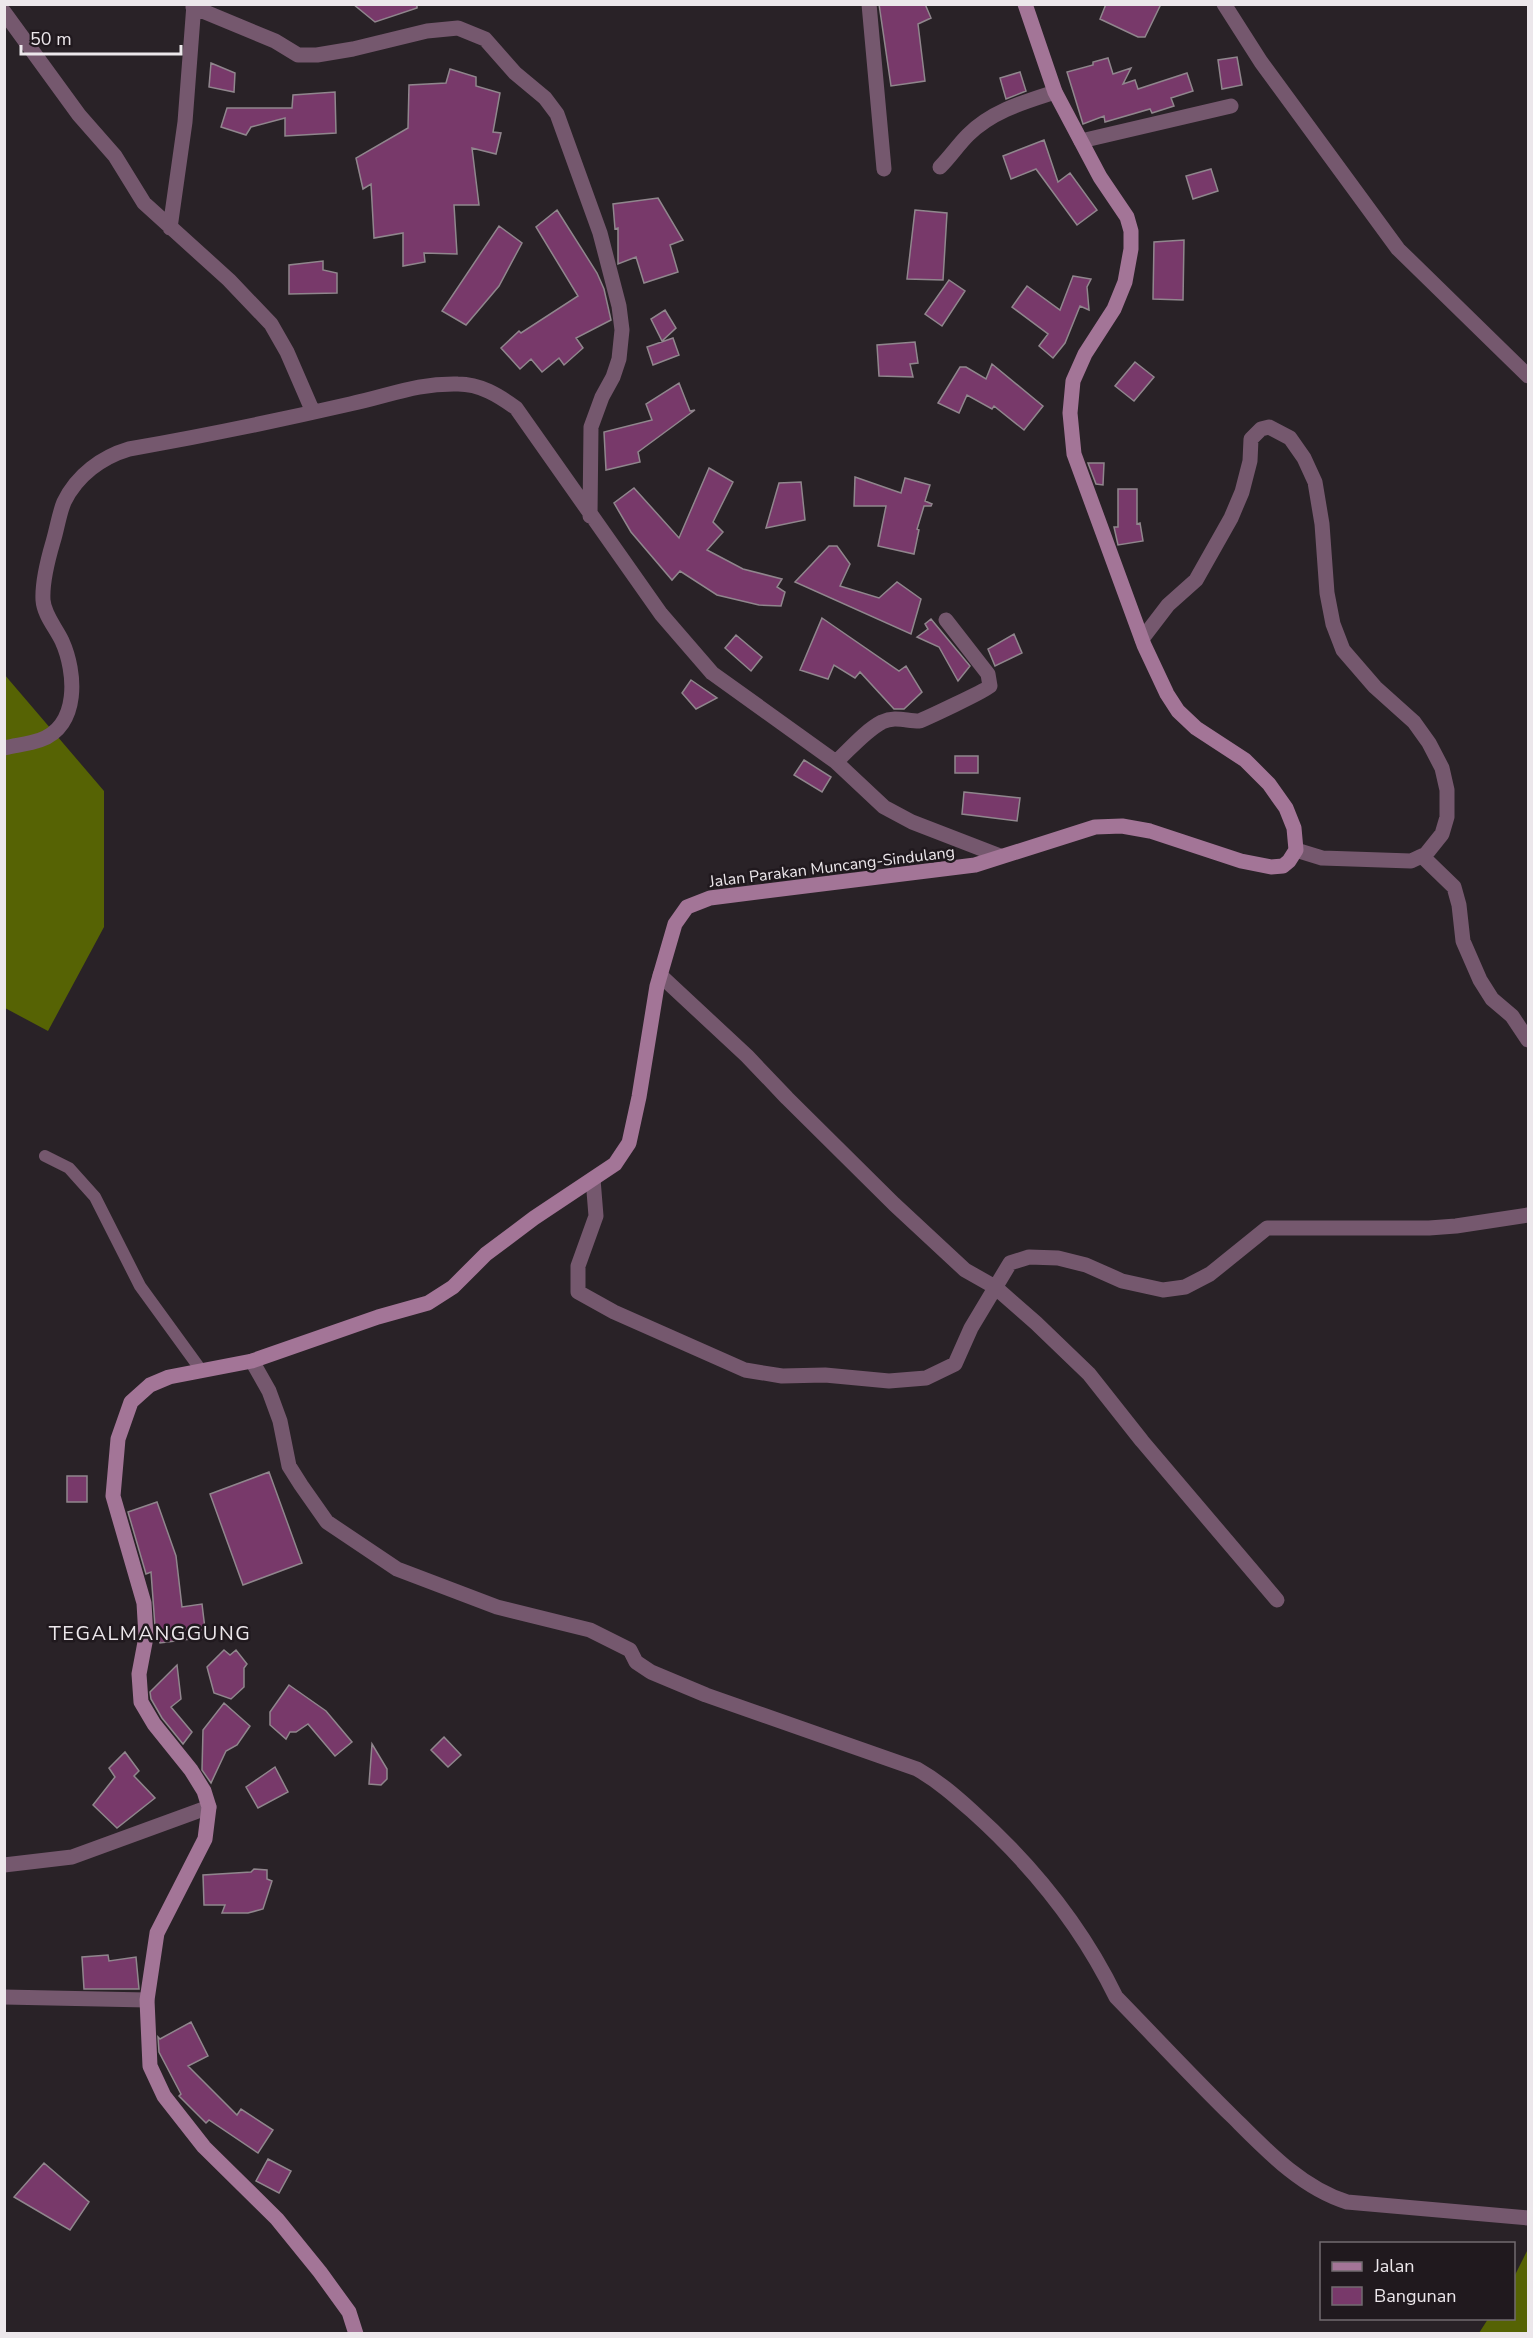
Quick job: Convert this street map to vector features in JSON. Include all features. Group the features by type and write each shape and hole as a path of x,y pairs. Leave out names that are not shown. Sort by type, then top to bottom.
{"street":[{"path":"869,4 884,169"},
{"path":"1025,4 1055,92 1100,177 1127,217 1131,231 1131,249 1125,282 1114,309 1085,354 1074,381 1070,413 1074,454 1142,639 1167,694 1179,711 1196,728 1245,760 1269,784 1286,808 1294,828 1296,850 1322,858 1411,861 1426,854 1442,834 1447,817 1447,790 1442,768 1429,743 1414,722 1375,687 1343,650 1333,624 1327,593 1322,524 1315,482 1304,458 1290,438 1269,427 1262,429 1251,439 1250,461 1242,492 1231,518 1196,580 1168,605 1142,639"},
{"path":"1224,4 1262,62 1398,249 1528,376"},
{"path":"170,228 184,122 194,6 275,42 298,55 317,55 353,49 427,31 458,28 485,39 515,73 545,98 557,114 600,233 619,306 622,330 619,359 591,427 590,516"},
{"path":"4,12 79,115 115,156 144,203 272,324 313,412"},
{"path":"940,167 968,135 992,116 1017,104 1055,92"},
{"path":"1081,141 1231,106"},
{"path":"4,748 40,740 55,732 66,716 74,684 70,662 62,640 47,614 43,599 48,557 64,502 91,468 111,455 129,449 243,429 353,404 418,385 459,384 483,388 516,408 661,614 712,674 836,762 884,807 912,822 1000,856"},
{"path":"836,762 882,723 897,718 926,719 947,707 984,692 990,686 988,674 946,620"},
{"name":"Jalan Parakan Muncang-Sindulang","path":"209,1807 204,1791 154,1724 141,1702 139,1674 146,1637 144,1603 113,1496 118,1440 131,1402 150,1384 169,1377 252,1361 378,1317 428,1303 453,1287 486,1254 534,1218 615,1164 629,1143 660,975 675,924 687,908 710,898 975,865 1095,827 1122,826 1150,831 1241,861 1271,867 1283,866 1296,850"},
{"path":"1422,856 1454,886 1459,905 1463,941 1480,980 1492,999 1512,1016 1528,1040"},
{"path":"660,975 747,1056 786,1098 965,1270 995,1287 1089,1374 1142,1441 1277,1600"},
{"path":"593,1179 596,1216 578,1266 578,1292 614,1312 745,1370 782,1376 825,1375 889,1381 926,1378 955,1364 971,1328 1010,1263 1029,1257 1058,1258 1086,1265 1122,1281 1163,1290 1185,1287 1210,1274 1267,1228 1429,1228 1528,1215"},
{"path":"252,1361 269,1391 280,1421 289,1466 307,1494 327,1522 397,1569 497,1607 590,1630 630,1650 636,1662 651,1672 746,1710 917,1770 939,1782 1006,1841 1069,1919 1101,1967 1116,1997 1263,2147 1313,2187 1331,2197 1347,2202 1528,2217"},
{"path":"4,1865 72,1857 209,1807 205,1839 157,1933 147,2000 150,2066 164,2096 204,2147 284,2228 349,2312 356,2334"},
{"path":"4,1997 147,2000"}],"lane":[{"path":"45,1156 69,1168 96,1197 140,1286 201,1370"}],"green space":[{"path":"4,674 104,791 104,927 48,1031 5,1008"},
{"path":"1528,2249 1528,2333 1479,2333 1487,2320 1515,2320 1515,2275"}],"building":[{"path":"353,4 417,4 417,8 375,22"},
{"path":"879,4 925,4 931,18 918,24 925,81 891,86"},
{"path":"1106,4 1161,4 1145,37 1138,37 1100,19"},
{"path":"1237,57 1242,85 1222,89 1218,60"},
{"path":"1108,58 1113,74 1131,68 1123,84 1135,80 1138,89 1187,73 1193,91 1171,98 1174,106 1152,113 1150,109 1105,122 1104,116 1083,124 1067,72"},
{"path":"211,63 235,73 234,92 209,87"},
{"path":"450,69 476,77 476,86 500,93 493,132 501,133 496,154 472,148 479,205 454,205 457,254 424,253 425,262 403,266 403,233 374,238 371,184 363,189 356,158 408,128 409,85 446,83"},
{"path":"1020,72 1026,91 1006,99 1000,78"},
{"path":"335,92 336,133 285,136 285,118 251,127 246,135 221,127 227,108 292,108 293,95"},
{"path":"1044,140 1058,182 1070,173 1097,210 1077,225 1036,169 1011,179 1003,156"},
{"path":"1211,169 1218,191 1193,199 1186,176"},
{"path":"658,198 683,240 670,245 678,272 644,283 636,257 618,264 618,228 615,229 613,204"},
{"path":"557,210 597,273 604,289 611,320 576,338 583,348 564,365 559,358 542,372 531,359 520,369 501,348 519,331 521,333 578,296 536,227"},
{"path":"915,210 947,213 943,280 907,279"},
{"path":"499,226 522,243 499,286 466,325 442,311"},
{"path":"1184,240 1183,300 1153,299 1154,242"},
{"path":"323,261 323,270 337,273 337,293 289,294 289,265"},
{"path":"1073,276 1091,279 1087,287 1089,310 1080,306 1065,343 1053,358 1039,346 1048,334 1012,307 1027,286 1060,310"},
{"path":"949,280 965,291 942,326 925,314"},
{"path":"665,310 676,328 662,341 651,319"},
{"path":"673,338 679,355 653,365 647,347"},
{"path":"915,342 918,363 910,364 913,377 879,376 877,345"},
{"path":"1135,362 1154,377 1134,401 1115,386"},
{"path":"992,364 1043,406 1024,430 994,406 992,409 967,395 959,413 938,403 960,367 966,367 986,379"},
{"path":"679,383 690,411 695,410 638,452 640,462 606,470 604,432 652,420 646,404"},
{"path":"1088,463 1104,463 1103,485 1096,484"},
{"path":"709,468 733,482 713,522 723,532 707,550 743,569 782,579 777,587 785,592 781,606 759,605 717,595 680,571 672,580 631,532 614,503 634,488 679,538"},
{"path":"855,477 901,493 905,478 930,485 925,501 932,504 924,506 917,529 919,530 914,554 878,546 886,506 854,506"},
{"path":"801,482 805,520 766,528 779,483"},
{"path":"1118,489 1137,489 1137,524 1140,523 1143,541 1118,545 1114,527 1118,527"},
{"path":"829,546 837,546 850,564 840,586 879,598 897,582 921,599 911,634 795,582"},
{"path":"822,618 899,671 906,666 922,692 904,709 894,709 860,672 855,678 834,665 828,679 800,670"},
{"path":"931,619 970,666 958,681 939,647 917,637 928,629 925,624"},
{"path":"1014,634 1022,653 995,666 988,649"},
{"path":"736,635 762,657 751,671 725,648"},
{"path":"691,680 717,698 696,709 682,693"},
{"path":"955,756 978,756 978,773 955,773"},
{"path":"804,760 831,777 822,792 794,775"},
{"path":"964,792 1020,798 1017,821 962,814"},
{"path":"269,1472 302,1563 243,1585 210,1494"},
{"path":"67,1476 87,1476 87,1502 67,1502"},
{"path":"157,1502 176,1556 182,1607 202,1604 206,1637 160,1643 155,1626 151,1572 146,1574 128,1512"},
{"path":"224,1650 230,1655 236,1650 247,1664 244,1668 244,1687 231,1699 214,1693 207,1667"},
{"path":"177,1665 181,1699 171,1707 192,1732 183,1744 162,1718 151,1699 150,1692"},
{"path":"289,1685 326,1711 352,1742 335,1756 308,1724 296,1732 290,1732 286,1739 270,1725 270,1712"},
{"path":"224,1703 250,1726 237,1745 226,1751 211,1783 202,1770 203,1730"},
{"path":"444,1737 461,1755 448,1767 431,1750"},
{"path":"372,1744 387,1769 387,1779 381,1785 369,1784"},
{"path":"125,1752 139,1771 134,1776 155,1798 117,1828 93,1805 115,1777 109,1768"},
{"path":"275,1767 288,1792 258,1808 246,1787"},
{"path":"254,1869 267,1870 267,1879 272,1881 263,1909 248,1913 222,1913 225,1905 204,1905 203,1875 251,1872"},
{"path":"108,1955 109,1961 136,1957 139,1989 84,1989 82,1957"},
{"path":"191,2022 208,2056 188,2066 237,2115 241,2109 273,2130 258,2153 209,2120 206,2123 179,2096 181,2094 159,2052 158,2037 160,2039"},
{"path":"268,2159 291,2171 279,2193 256,2181"},
{"path":"44,2163 89,2202 70,2230 14,2197"}],"district":[{"name":"TEGALMANGGUNG","path":"150,1633"}]}
